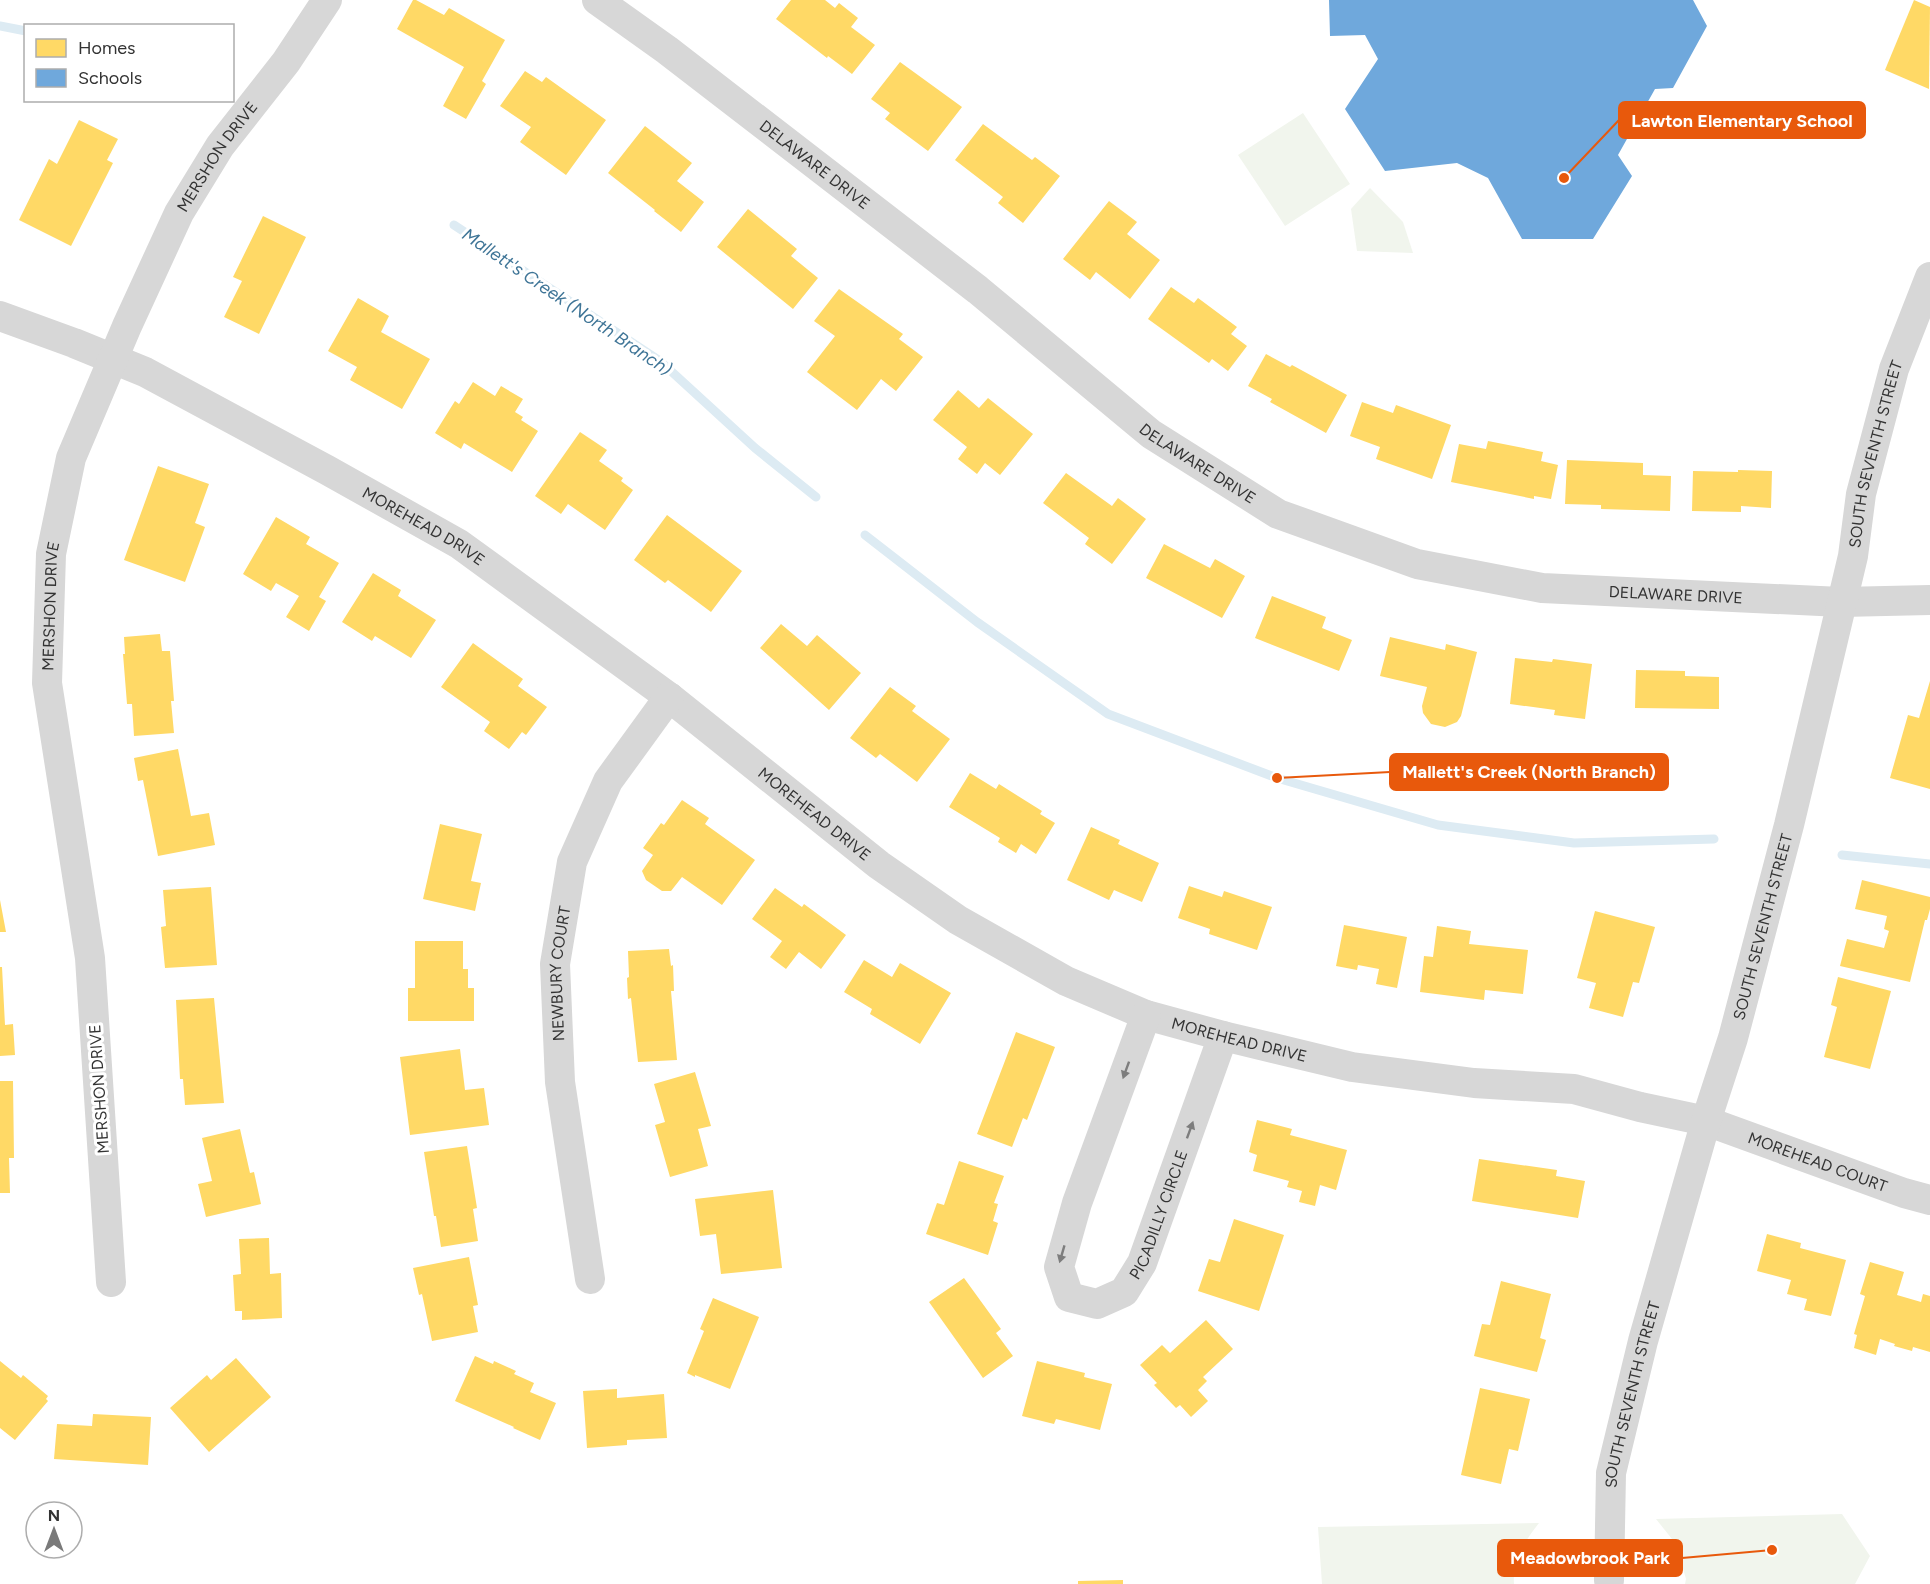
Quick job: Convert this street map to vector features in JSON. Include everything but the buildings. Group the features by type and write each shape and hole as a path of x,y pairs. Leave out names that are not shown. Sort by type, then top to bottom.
{"street":[{"name":"MERSHON DRIVE","path":"111,1282 90,958 47,683 51,554 71,458 127,326 179,213 220,146 286,62 327,0"},
{"name":"DELAWARE DRIVE","path":"597,0 667,50 969,282 1150,434 1278,514 1416,564 1542,588 1841,602 1930,600"},
{"name":"SOUTH SEVENTH STREET","path":"1609,1580 1611,1473 1643,1341 1706,1120 1733,1038 1789,825 1853,556 1862,494 1894,369 1930,277"},
{"name":"MOREHEAD DRIVE","path":"0,316 145,372 317,464 459,544 669,696 879,865 958,920 1066,981 1146,1015 1352,1067 1474,1083 1574,1089 1640,1107 1706,1120"},
{"name":"NEWBURY COURT","path":"591,1279 560,1082 555,964 572,862 608,781 669,696"},
{"name":"PICADILLY CIRCLE","path":"1146,1015 1077,1203 1059,1267 1069,1297 1097,1304 1124,1292 1142,1263 1223,1036"},
{"name":"MOREHEAD COURT","path":"1706,1120 1904,1193 1930,1200"}],"shaded area":[{"path":"1303,113 1350,184 1285,226 1238,155"},
{"path":"1370,188 1403,222 1413,253 1357,251 1351,209"},
{"path":"1842,1514 1870,1556 1855,1584 1685,1584 1686,1579 1676,1544 1656,1519"},
{"path":"1539,1523 1524,1544 1517,1559 1514,1584 1322,1584 1318,1527"}],"waterway":[{"name":"Mallett's Creek (North Branch)","path":"0,26 24,31"},
{"name":"Mallett's Creek (North Branch)","path":"454,225 660,361 755,448 816,497"},
{"name":"Mallett's Creek (North Branch)","path":"865,535 977,622 1108,714 1277,778 1438,825 1574,843 1714,839"},
{"name":"Mallett's Creek (North Branch)","path":"1842,855 1930,864"}],"place":[{"name":"Lawton Elementary School","path":"1564,178"},
{"name":"Mallett's Creek (North Branch)","path":"1277,778"},
{"name":"Meadowbrook Park","path":"1772,1550"}]}
